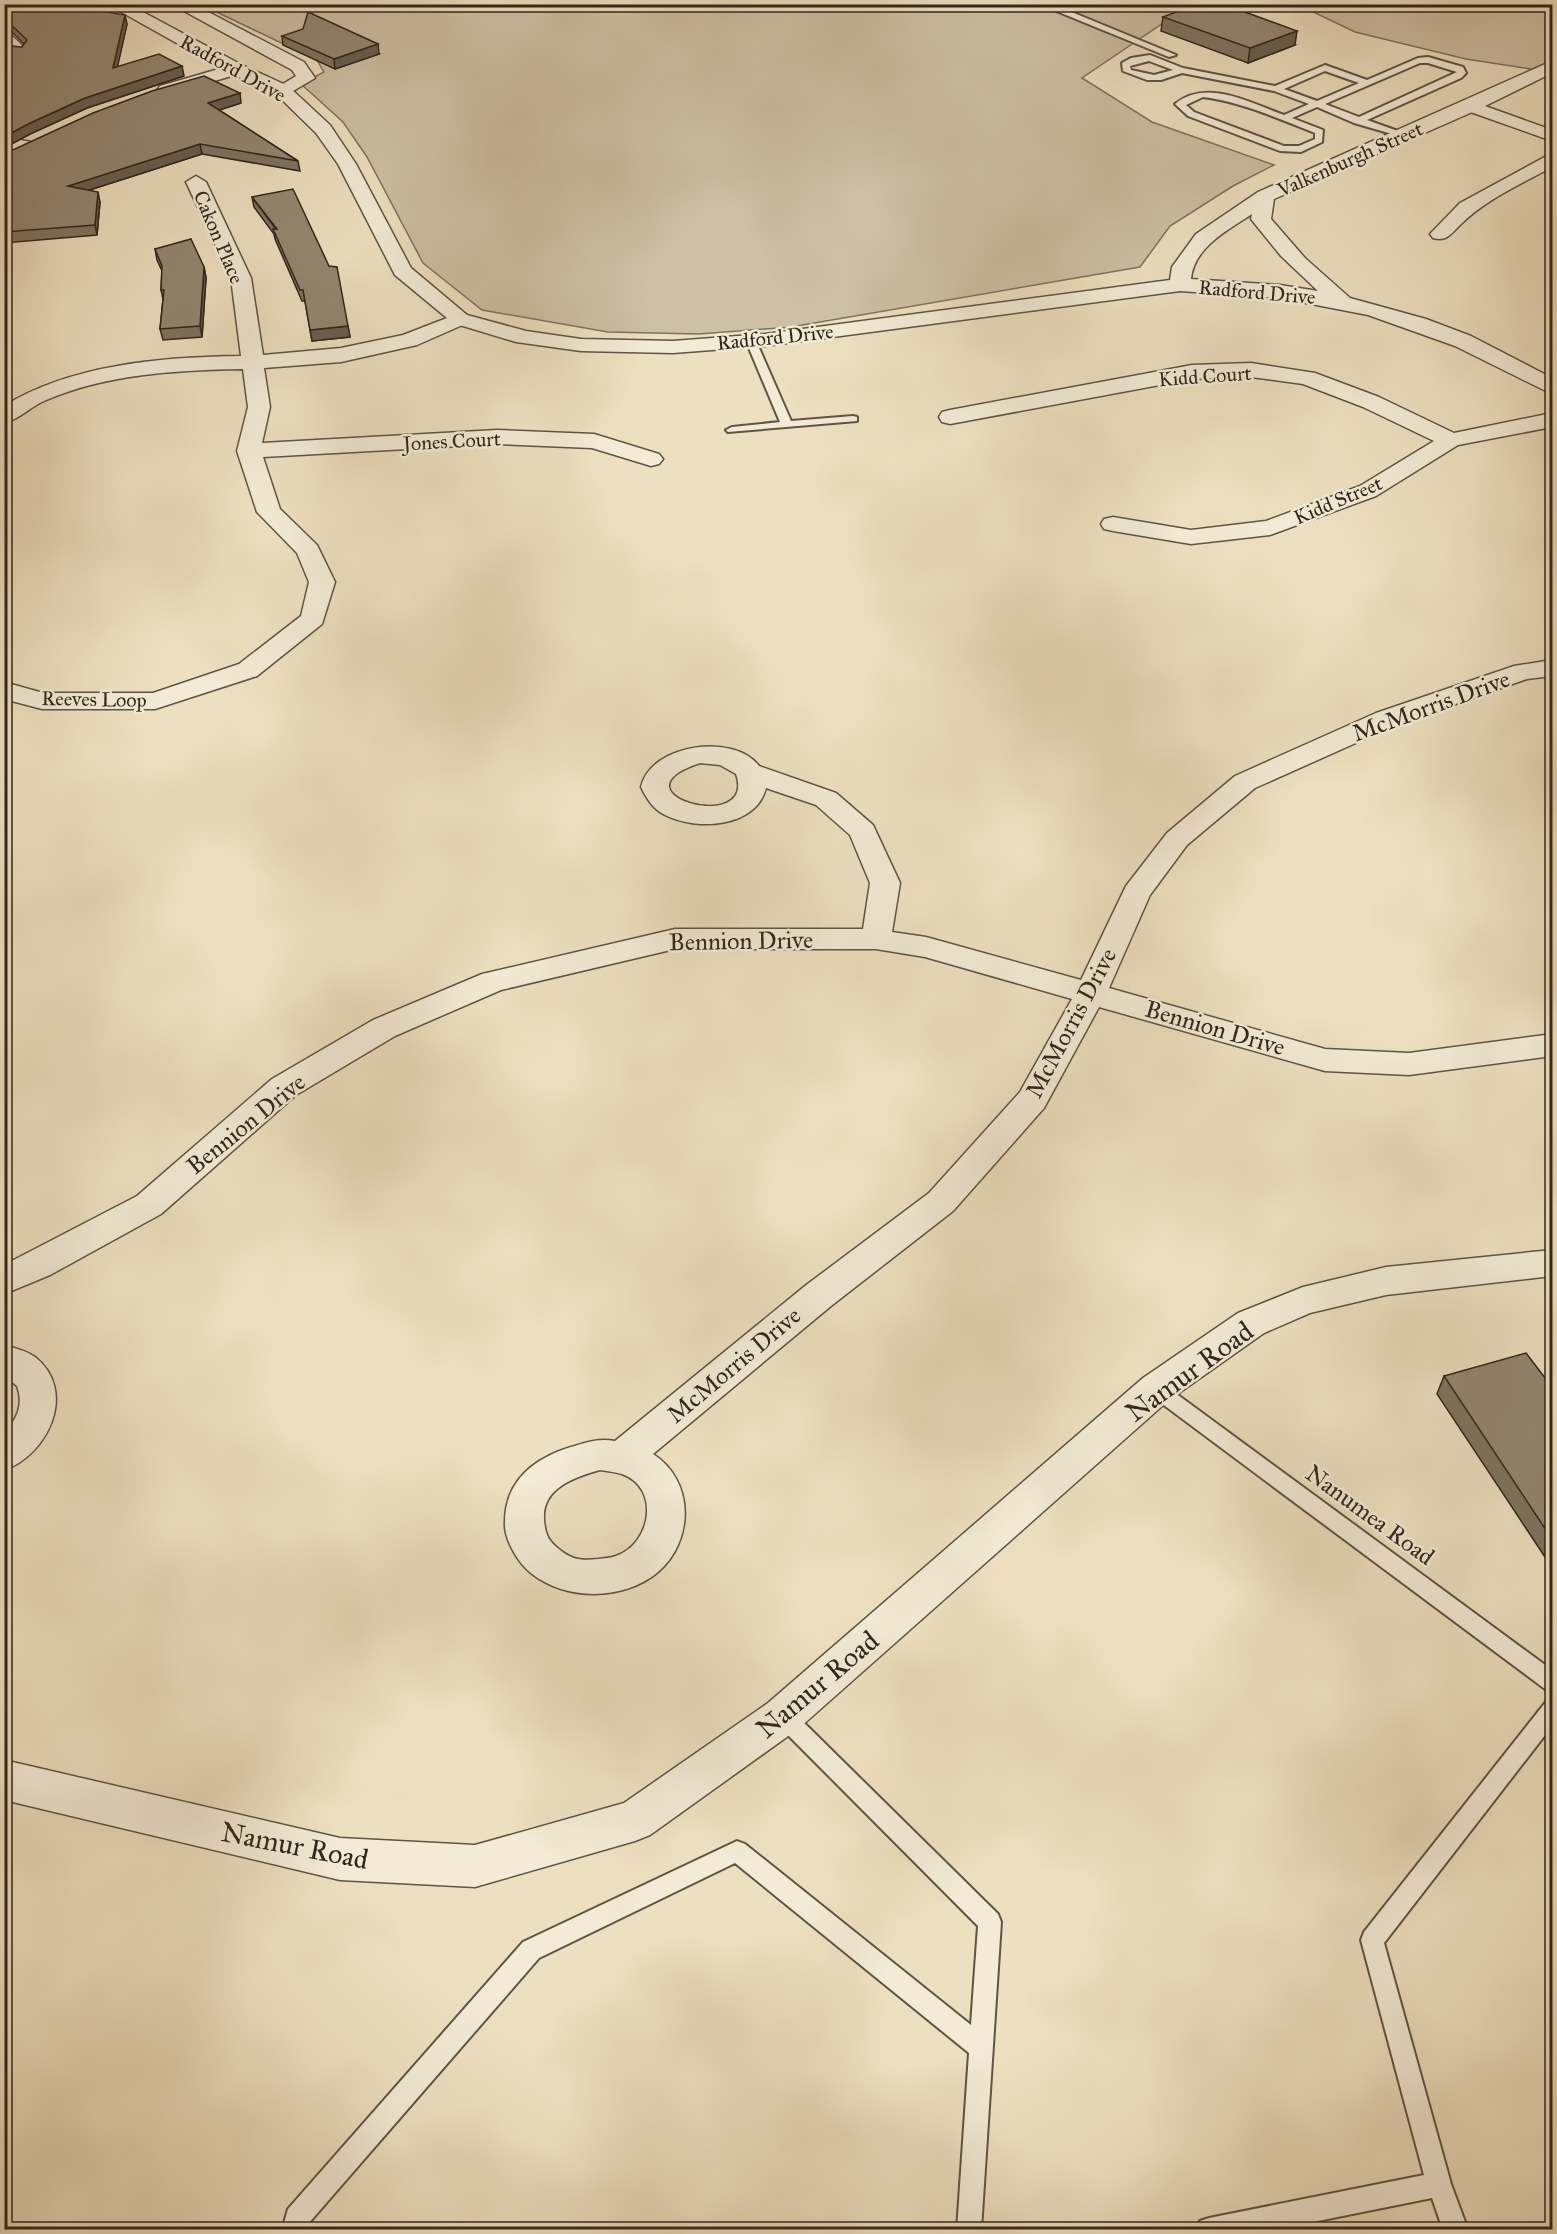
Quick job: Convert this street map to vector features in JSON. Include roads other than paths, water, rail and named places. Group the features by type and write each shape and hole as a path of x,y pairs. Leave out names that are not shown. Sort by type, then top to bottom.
{"street":[{"name":"Radford Drive","path":"116,4 236,69 282,90 323,129 347,164 402,271 460,319 524,337 581,345 673,347 751,341 1180,285 1238,286 1341,300 1431,327 1504,358 1552,387"},
{"path":"179,4 298,66 306,78 282,90"},
{"path":"4,38 18,50"},
{"path":"147,95 236,69"},
{"name":"Valkenburgh Street","path":"1180,285 1182,267 1203,238 1265,196 1549,71"},
{"path":"1471,106 1552,136"},
{"path":"4,159 24,146 45,137"},
{"path":"4,142 24,146"},
{"path":"1440,234 1467,207 1552,159"},
{"name":"Cakon Place","path":"196,182 241,278 252,362"},
{"path":"1265,196 1261,219 1277,243 1341,300"},
{"path":"4,416 36,396 114,373 184,363 252,362 341,355 409,340 460,319"},
{"path":"249,451 259,407 252,362"},
{"name":"Kidd Court","path":"950,417 1192,372 1251,370 1307,378 1371,402 1451,440"},
{"name":"Kidd Street","path":"1113,524 1191,537 1270,528 1368,491 1451,440 1552,420"},
{"name":"Jones Court","path":"249,451 497,438 594,441 651,459"},
{"name":"Reeves Loop","path":"4,690 42,701 155,701 248,670 313,619 322,582 308,550 269,512 249,451"},
{"name":"McMorris Drive","path":"622,1458 818,1296 940,1202 1032,1100 1091,993 1136,893 1177,839 1245,782 1386,719 1523,672 1552,668"},
{"path":"751,773 826,799 863,831 885,883 876,939"},
{"name":"Bennion Drive","path":"4,1280 38,1265 150,1205 284,1087 384,1028 493,981 675,939 876,939 926,947 1325,1060 1408,1064 1552,1045"},
{"name":"Namur Road","path":"4,1780 340,1859 475,1866 635,1820 783,1716 1156,1389 1251,1323 1303,1301 1386,1281 1552,1263"},
{"path":"4,1359 24,1368 35,1381 40,1398 37,1416 26,1434 4,1454"}],"lane":[{"path":"1042,4 1172,55"},
{"path":"1151,47 1158,54 1157,59"},
{"path":"1224,97 1202,94 1180,104 1191,114 1283,149 1300,149 1319,140 1320,132 1224,97 1178,72 1157,59 1134,60 1128,62 1125,68 1132,74 1146,78 1163,77 1178,72 1237,79"},
{"path":"1284,118 1418,61 1446,63 1460,69 1462,73 1357,121"},
{"path":"1207,67 1237,79 1276,89 1316,106 1403,136"},
{"path":"1276,89 1325,68 1368,83"},
{"path":"751,341 787,425"},
{"path":"732,430 853,419"},
{"name":"Nanumea Road","path":"1156,1389 1552,1682"},
{"path":"1456,2229 1439,2184 1372,1940 1552,1710"},
{"path":"783,1716 990,1922 970,2226"},
{"path":"294,2229 297,2218 531,1950 737,1851 982,2048"},
{"path":"1209,2229 1439,2184"}]}
